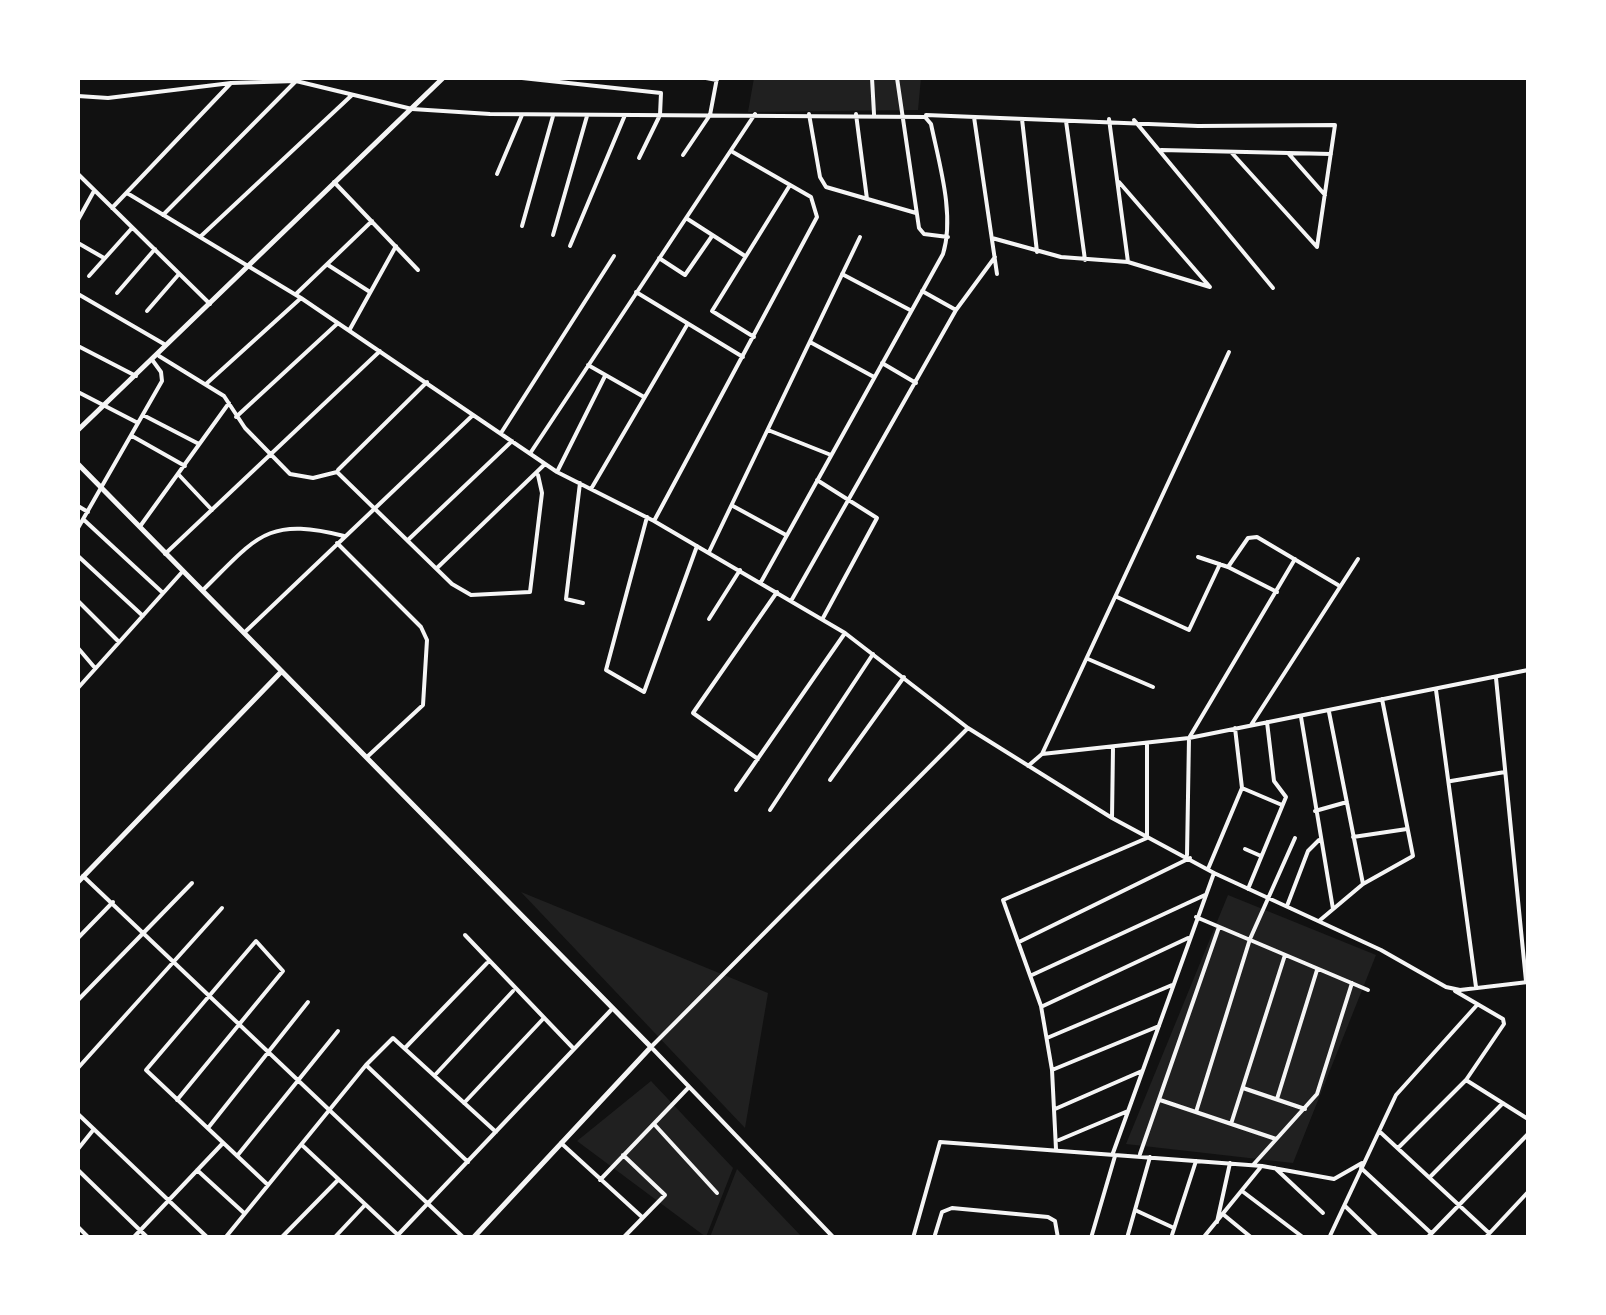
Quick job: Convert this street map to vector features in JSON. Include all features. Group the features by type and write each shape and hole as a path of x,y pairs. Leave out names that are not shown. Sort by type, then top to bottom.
{"street":[{"path":"78,430 443,78"},
{"path":"522,78 658,92 663,98 660,115 639,158"},
{"path":"682,155 710,114 717,79 706,78"},
{"path":"872,78 874,114"},
{"path":"897,78 921,232 948,237"},
{"path":"163,215 296,81"},
{"path":"78,96 108,98 230,82 296,81 412,109 522,115 902,114 1134,120 1198,126 1335,125 1318,248 1231,152"},
{"path":"112,208 230,82"},
{"path":"200,237 352,94"},
{"path":"530,454 755,114"},
{"path":"809,114 822,183 916,213"},
{"path":"856,114 867,200"},
{"path":"497,174 522,115"},
{"path":"570,246 625,115"},
{"path":"761,582 948,237 931,124 921,115"},
{"path":"522,226 553,116"},
{"path":"554,235 586,116"},
{"path":"974,117 997,274"},
{"path":"1022,119 1037,252"},
{"path":"1066,119 1084,260"},
{"path":"1109,119 1128,262"},
{"path":"1134,120 1273,288"},
{"path":"1160,150 1331,154"},
{"path":"654,521 817,217 812,197 730,151"},
{"path":"1288,153 1325,195"},
{"path":"78,174 210,304"},
{"path":"334,182 418,270"},
{"path":"992,238 1037,252 1128,262 1210,287 1119,182"},
{"path":"754,337 712,310 790,186"},
{"path":"78,220 94,190"},
{"path":"127,194 298,296 557,472 710,552 845,633 968,728 1112,818 1451,988 1503,1018 1504,1024 1466,1080 1398,1148"},
{"path":"686,218 745,256"},
{"path":"206,384 372,221"},
{"path":"89,276 132,228"},
{"path":"658,258 688,273 712,236"},
{"path":"710,552 860,238"},
{"path":"78,243 104,258"},
{"path":"349,330 396,246"},
{"path":"117,294 156,249"},
{"path":"501,434 614,256"},
{"path":"792,601 956,310 995,256"},
{"path":"327,265 370,292"},
{"path":"147,311 179,274"},
{"path":"842,274 910,310"},
{"path":"922,291 956,310"},
{"path":"636,292 743,357"},
{"path":"78,294 168,346"},
{"path":"236,417 338,323"},
{"path":"591,489 687,324"},
{"path":"810,342 874,377"},
{"path":"78,346 136,376"},
{"path":"166,554 381,350"},
{"path":"1028,766 1042,754 1088,660 1229,352"},
{"path":"159,356 229,402 236,417 270,456 295,476 313,478 337,472 427,382"},
{"path":"78,528 162,378 152,361"},
{"path":"882,363 916,383"},
{"path":"588,365 644,396"},
{"path":"557,472 605,376"},
{"path":"78,392 138,423"},
{"path":"141,525 229,402"},
{"path":"245,632 473,414"},
{"path":"143,415 199,444"},
{"path":"768,430 831,455"},
{"path":"130,436 185,466"},
{"path":"408,539 512,441"},
{"path":"78,464 651,1046 834,1238"},
{"path":"436,568 538,475 545,464"},
{"path":"337,472 436,568 471,595 530,592 542,493 538,475"},
{"path":"179,476 212,510"},
{"path":"817,480 875,516 877,522 822,619"},
{"path":"580,484 566,599 583,603"},
{"path":"732,505 786,535"},
{"path":"78,506 88,512"},
{"path":"647,518 606,670 644,692 697,545"},
{"path":"83,519 163,593"},
{"path":"202,591 264,532 299,529 344,536"},
{"path":"1228,567 1253,536 1338,585"},
{"path":"337,543 421,627 427,640 423,705 368,757"},
{"path":"78,556 142,616"},
{"path":"1198,558 1228,567 1277,592"},
{"path":"1251,725 1358,558"},
{"path":"1188,858 1188,738 1295,559"},
{"path":"1117,597 1189,630 1220,564"},
{"path":"708,619 740,570"},
{"path":"78,688 183,572"},
{"path":"758,758 693,713 776,592"},
{"path":"78,601 119,642"},
{"path":"736,790 845,633"},
{"path":"78,648 95,668"},
{"path":"770,810 873,654"},
{"path":"1088,660 1153,687"},
{"path":"1042,754 1188,738 1528,670"},
{"path":"281,671 80,879 146,932 464,1238"},
{"path":"830,780 904,678"},
{"path":"1451,988 1527,982 1496,678"},
{"path":"1436,689 1476,988"},
{"path":"1320,921 1362,884 1413,856 1382,700"},
{"path":"1329,710 1362,884"},
{"path":"1300,715 1333,909"},
{"path":"1248,889 1286,792 1274,781 1267,722"},
{"path":"473,1238 651,1046 968,728"},
{"path":"1092,1238 1128,1110 1242,788 1236,728"},
{"path":"1146,744 1147,838"},
{"path":"1112,818 1114,748"},
{"path":"1449,781 1505,772"},
{"path":"1242,788 1282,805"},
{"path":"1314,810 1346,802"},
{"path":"1353,836 1407,830"},
{"path":"1056,1149 1052,1070 1042,1006 1003,908 1007,896 1147,838"},
{"path":"1196,1112 1250,939 1295,838"},
{"path":"1287,906 1308,850 1320,839"},
{"path":"1245,849 1261,856"},
{"path":"1017,943 1188,858"},
{"path":"78,1000 192,883"},
{"path":"1030,976 1205,895"},
{"path":"78,938 113,902"},
{"path":"78,1068 222,908"},
{"path":"1196,918 1368,990"},
{"path":"1139,1156 1220,927"},
{"path":"465,935 574,1049"},
{"path":"1042,1006 1188,938"},
{"path":"177,1100 284,969 258,942 207,993 146,1070 177,1100 268,1185"},
{"path":"1232,1124 1285,955"},
{"path":"406,1048 488,963"},
{"path":"1276,1099 1317,969"},
{"path":"1253,1165 1317,1094 1352,983"},
{"path":"1048,1038 1174,984"},
{"path":"435,1076 514,990"},
{"path":"208,1128 308,1002"},
{"path":"1329,1238 1378,1130 1407,1080 1477,1005"},
{"path":"302,1144 396,1236 613,1008"},
{"path":"464,1103 543,1019"},
{"path":"1052,1070 1158,1026"},
{"path":"238,1156 338,1031"},
{"path":"225,1238 366,1065 393,1038 496,1132"},
{"path":"366,1065 468,1162"},
{"path":"1055,1109 1142,1071"},
{"path":"1466,1080 1528,1119"},
{"path":"600,1180 689,1087"},
{"path":"1243,1088 1305,1109"},
{"path":"1160,1100 1276,1139"},
{"path":"1430,1177 1503,1103"},
{"path":"1057,1141 1128,1110"},
{"path":"78,1114 208,1238"},
{"path":"654,1124 718,1193"},
{"path":"78,1149 94,1129"},
{"path":"1378,1130 1487,1235 1528,1192"},
{"path":"1362,1165 1429,1236 1528,1134"},
{"path":"913,1238 940,1142 1253,1165 1334,1179 1362,1165"},
{"path":"133,1238 223,1143"},
{"path":"561,1143 643,1218"},
{"path":"623,1155 665,1195 625,1236"},
{"path":"1127,1238 1150,1157"},
{"path":"1171,1238 1196,1161"},
{"path":"1217,1222 1230,1163"},
{"path":"1203,1238 1262,1166"},
{"path":"1274,1168 1323,1214"},
{"path":"78,1170 148,1238"},
{"path":"197,1170 244,1213"},
{"path":"281,1238 338,1180"},
{"path":"1242,1192 1304,1238"},
{"path":"334,1238 365,1206"},
{"path":"1345,1206 1378,1238"},
{"path":"934,1238 942,1212 952,1208 1048,1217 1055,1221 1058,1238"},
{"path":"1134,1210 1174,1228"},
{"path":"1224,1215 1252,1238"},
{"path":"78,1227 89,1238"},
{"path":"625,1236 636,1238"}],"shaded area":[{"path":"754,78 921,78 918,110 748,112"},
{"path":"521,892 768,993 745,1128"},
{"path":"1228,895 1376,955 1293,1163 1126,1144"},
{"path":"651,1081 733,1168 706,1237 577,1141"},
{"path":"737,1169 802,1237 710,1237"}]}
